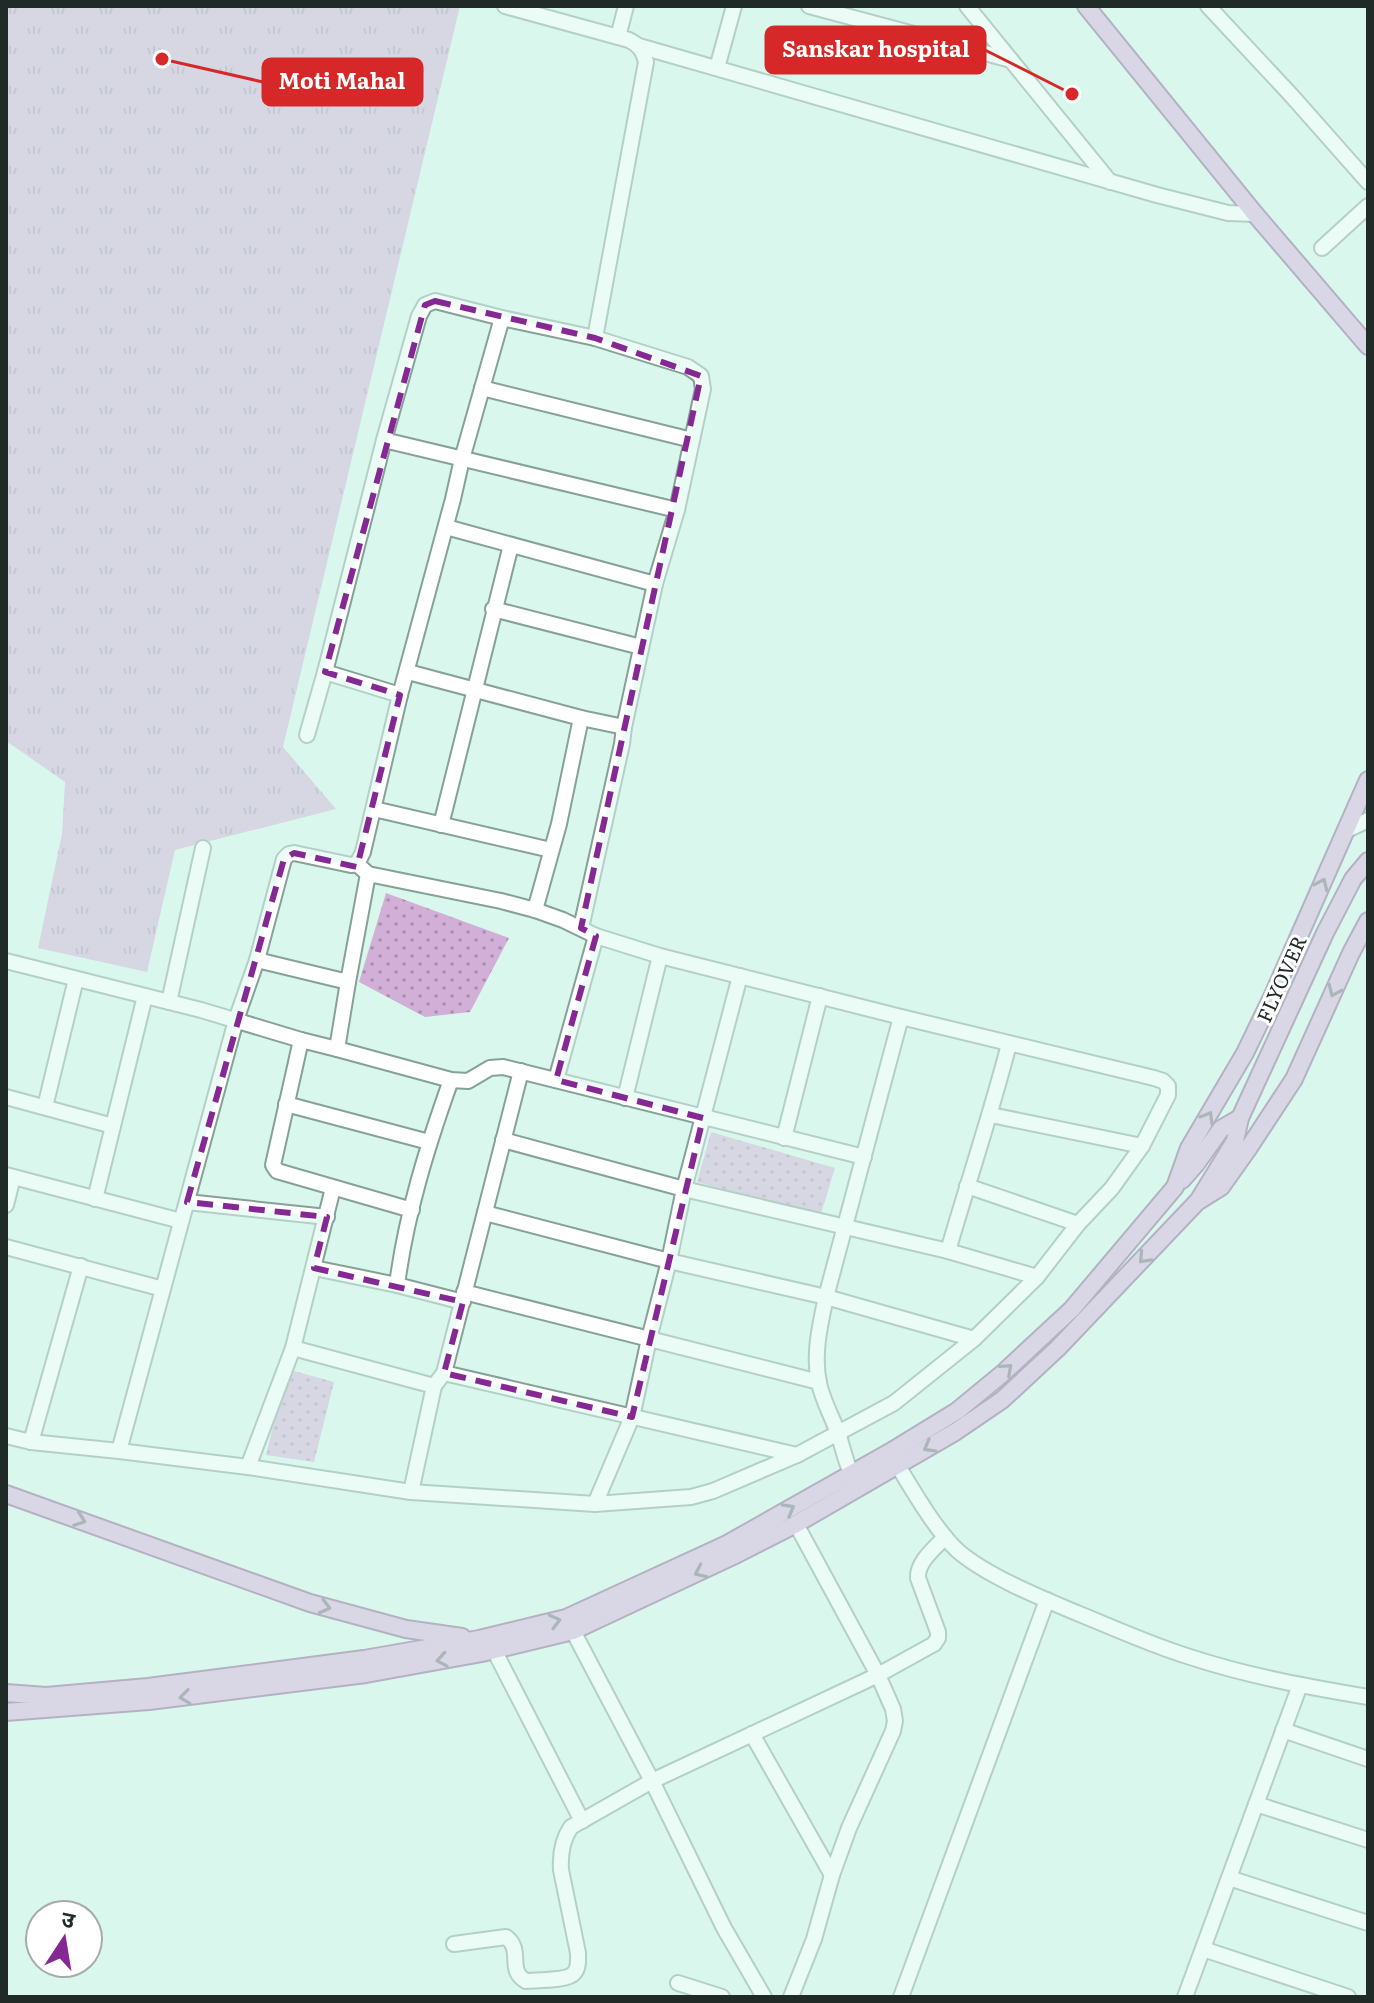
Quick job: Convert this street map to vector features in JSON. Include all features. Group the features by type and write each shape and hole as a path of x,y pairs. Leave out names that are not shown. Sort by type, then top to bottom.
{"main road":[{"path":"1086,6 1255,214 1368,346"},
{"path":"1175,1187 1189,1148 1245,1053 1273,995 1368,780"},
{"name":"FLYOVER","path":"1197,1202 1235,1141 1240,1118 1325,933 1353,879 1368,861"},
{"path":"6,1693 46,1696 148,1687 364,1659 479,1639 566,1618 727,1544 855,1481 894,1458 955,1432 1002,1400 1057,1349 1197,1202 1221,1187 1294,1079 1368,921"},
{"name":"FLYOVER","path":"894,1458 1002,1374 1072,1309 1196,1164 1221,1129 1240,1118"},
{"path":"6,1712 149,1701 366,1674 494,1650 573,1631 796,1524 855,1481"},
{"path":"6,1494 310,1603 406,1629 479,1639"}],"street":[{"path":"505,6 1110,182 1228,213 1255,214"},
{"path":"618,37 626,6"},
{"path":"717,68 734,6"},
{"path":"809,6 1011,60"},
{"path":"967,6 1110,182"},
{"path":"1208,6 1368,182"},
{"path":"595,338 646,62 639,46"},
{"path":"1322,248 1368,206"},
{"path":"307,735 384,440 419,316 425,305 435,301 595,338 688,367 701,376 703,389 677,510 655,584 581,928"},
{"path":"337,1049 363,852 400,695 502,318"},
{"path":"482,388 692,440"},
{"path":"384,440 677,510"},
{"path":"446,527 655,584"},
{"path":"441,825 511,545"},
{"path":"493,609 641,647"},
{"path":"325,672 400,695"},
{"path":"408,672 624,727"},
{"path":"535,910 559,824 581,718"},
{"path":"374,809 551,850"},
{"path":"1347,830 1368,820"},
{"path":"169,1002 203,848"},
{"path":"6,1436 31,1442 248,1467 411,1492 595,1504 702,1494 797,1455 894,1403 974,1339 1037,1277 1078,1224 1112,1188 1142,1146 1168,1095 1168,1086 1154,1078 660,956 596,936 535,910 501,901 351,865 289,854 284,859 257,960 236,1020 119,1451"},
{"path":"556,1080 596,936"},
{"path":"625,1098 660,956"},
{"path":"257,960 348,982"},
{"path":"6,961 169,1002 451,1080 468,1081 490,1068 503,1067 864,1157"},
{"path":"595,1504 632,1417 684,1189 740,976"},
{"path":"45,1107 76,979"},
{"path":"95,1199 145,996"},
{"path":"784,1138 820,996"},
{"path":"855,1481 819,1382 817,1337 901,1017"},
{"path":"301,1040 273,1165 277,1171 412,1210"},
{"path":"948,1251 991,1115 1009,1044"},
{"path":"411,1492 434,1386 444,1373 521,1071"},
{"path":"397,1285 429,1142 451,1080"},
{"path":"6,1097 113,1126"},
{"path":"286,1104 429,1142"},
{"path":"991,1115 1142,1146"},
{"path":"503,1140 684,1189 948,1251 1037,1277"},
{"path":"6,1205 10,1176 181,1221"},
{"path":"967,1186 1078,1224"},
{"path":"248,1467 293,1348 333,1188"},
{"path":"187,1202 327,1217"},
{"path":"485,1213 669,1261 826,1297 974,1339"},
{"path":"6,1247 163,1289"},
{"path":"31,1442 81,1266"},
{"path":"314,1268 464,1297 819,1382"},
{"path":"293,1348 434,1386"},
{"path":"444,1373 797,1455"},
{"path":"894,1458 945,1537 959,1552 1047,1600 1192,1658 1300,1685 1368,1697"},
{"path":"791,1997 814,1939 849,1828 895,1721 878,1675 796,1524"},
{"path":"454,1944 506,1937 512,1940 516,1972 526,1981 568,1977 575,1973 579,1965 578,1953 561,1870 565,1835 571,1827 652,1781 878,1675 934,1644 938,1632 917,1571 945,1537"},
{"path":"901,1997 1047,1600"},
{"path":"573,1631 652,1781 724,1928 764,1997"},
{"path":"494,1650 582,1821"},
{"path":"1185,1997 1300,1685"},
{"path":"1283,1730 1368,1759"},
{"path":"752,1734 832,1875"},
{"path":"1256,1804 1368,1840"},
{"path":"1229,1878 1368,1923"},
{"path":"1203,1949 1348,1997"},
{"path":"678,1983 722,1997"}],"highlighted area":[{"path":"435,301 595,338 701,376 581,928 596,936 556,1080 703,1118 632,1417 444,1373 463,1302 314,1268 327,1217 187,1202 284,859 294,853 357,867 400,695 325,672 425,305"}],"green space":[{"path":"6,6 460,6 283,747 336,809 175,850 147,972 38,948 62,834 65,782 6,741"},
{"path":"386,893 509,938 470,1012 425,1017 359,982"},
{"path":"711,1132 835,1168 820,1217 697,1182"},
{"path":"287,1369 334,1382 314,1462 266,1455"}],"place":[{"name":"Moti Mahal","path":"162,59"},
{"name":"Sanskar hospital","path":"1072,94"}]}
